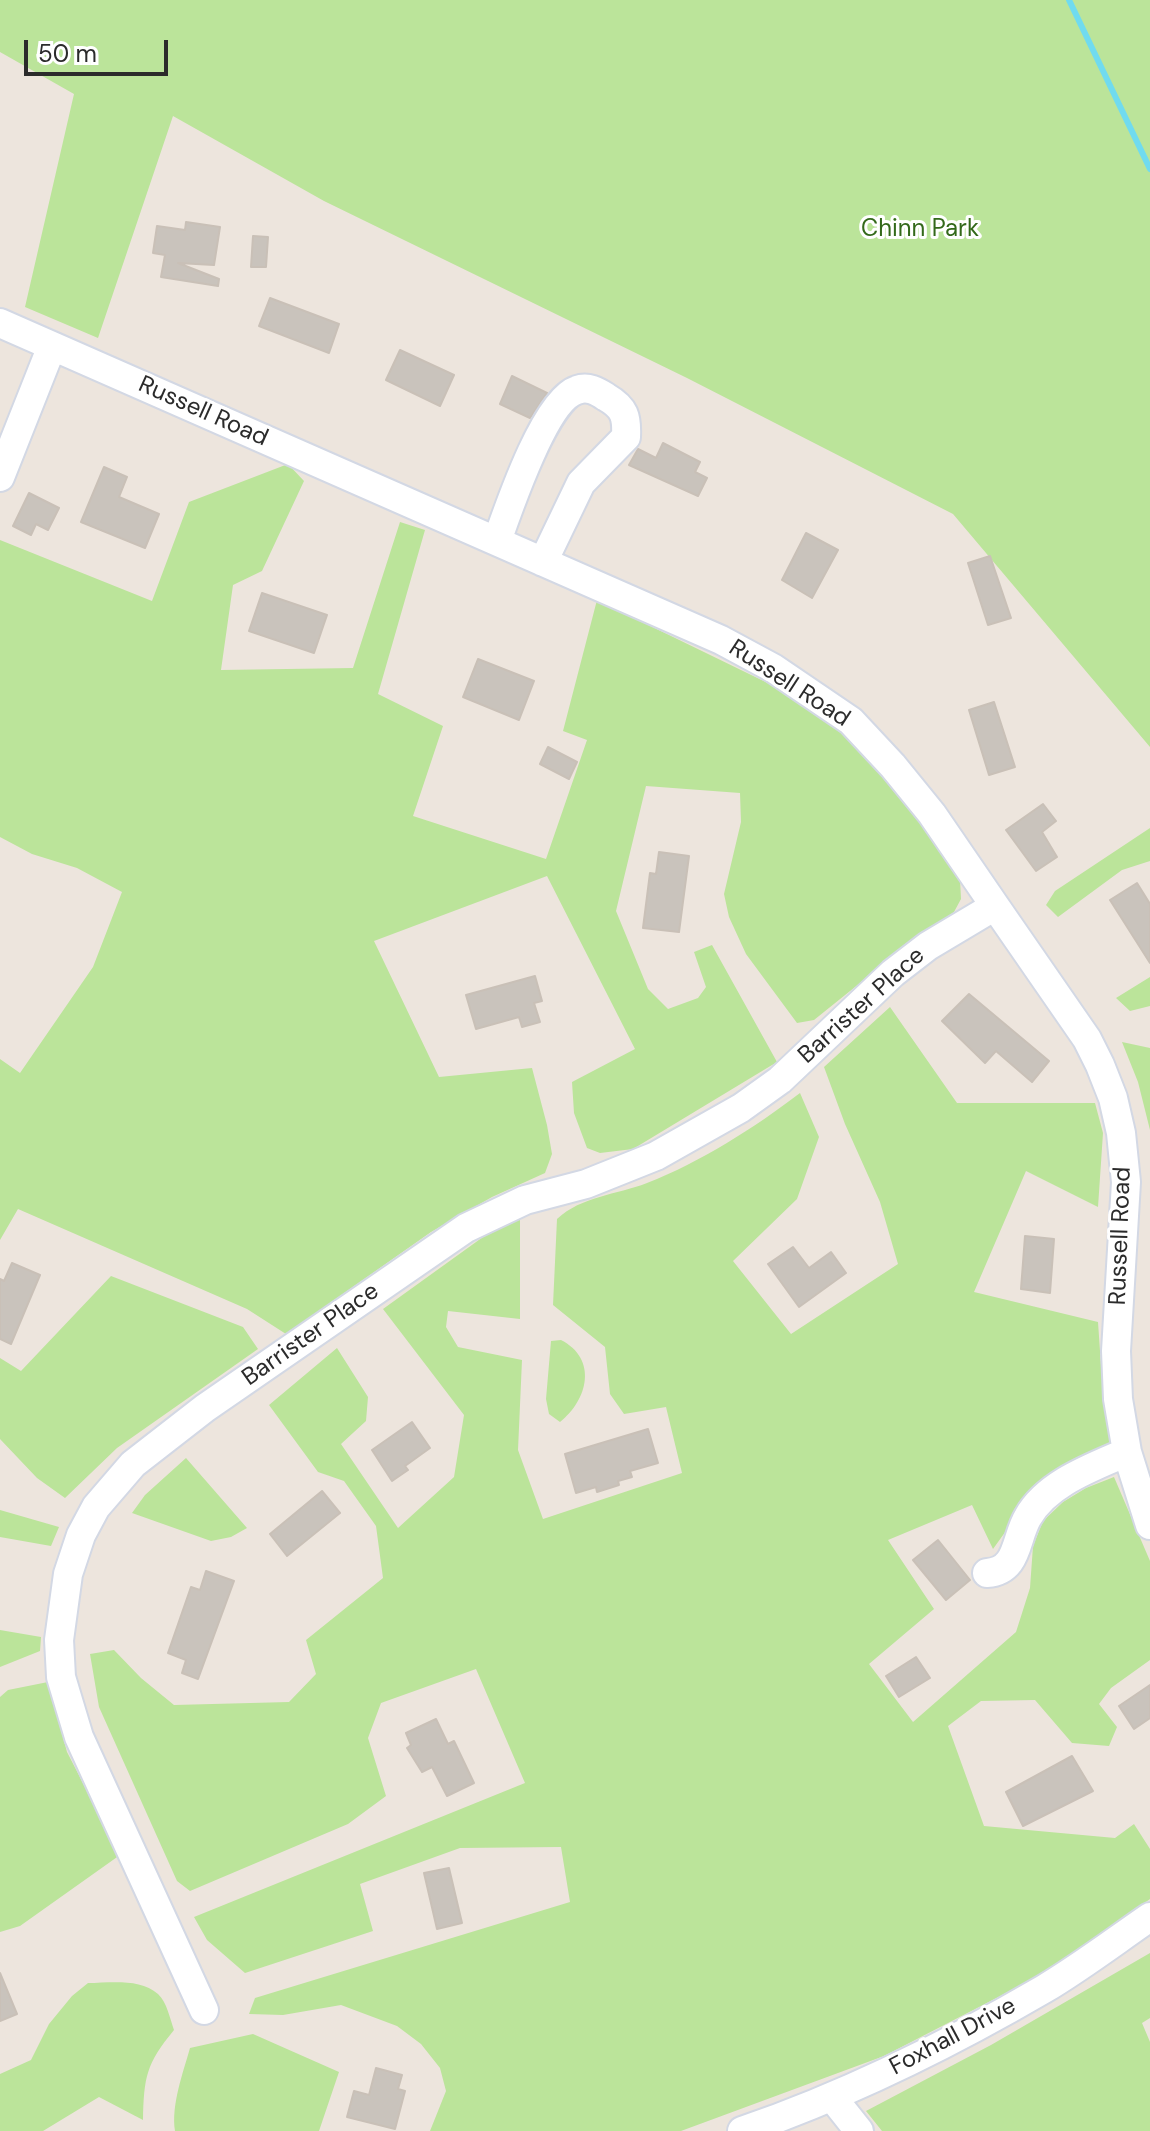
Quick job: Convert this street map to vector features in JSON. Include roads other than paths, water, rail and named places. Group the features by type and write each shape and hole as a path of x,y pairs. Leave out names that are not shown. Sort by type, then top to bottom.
{"street":[{"name":"Russell Road","path":"0,323 721,640 773,668 851,721 932,814 1087,1039 1113,1098 1121,1133 1126,1182 1116,1351 1118,1399 1127,1452 1150,1525"},
{"path":"0,477 52,346"},
{"path":"497,541 521,474 546,426 565,397 578,389 593,388 616,403 627,419 626,437 581,483 543,562"},
{"name":"Barrister Place","path":"204,2010 79,1737 61,1677 59,1640 68,1574 81,1535 96,1507 133,1464 205,1408 466,1228 525,1200 586,1184 656,1156 741,1108 780,1080 893,973 928,946 995,906"},
{"path":"987,1573 1004,1568 1012,1559 1028,1516 1039,1502 1093,1467 1127,1452"},
{"name":"Foxhall Drive","path":"754,2129 832,2097 956,2038 1046,1988 1150,1917"},
{"path":"832,2097 859,2131"}],"waterway":[{"path":"1069,0 1150,169"}],"park label":[{"name":"Chinn Park","path":"920,230"}]}
